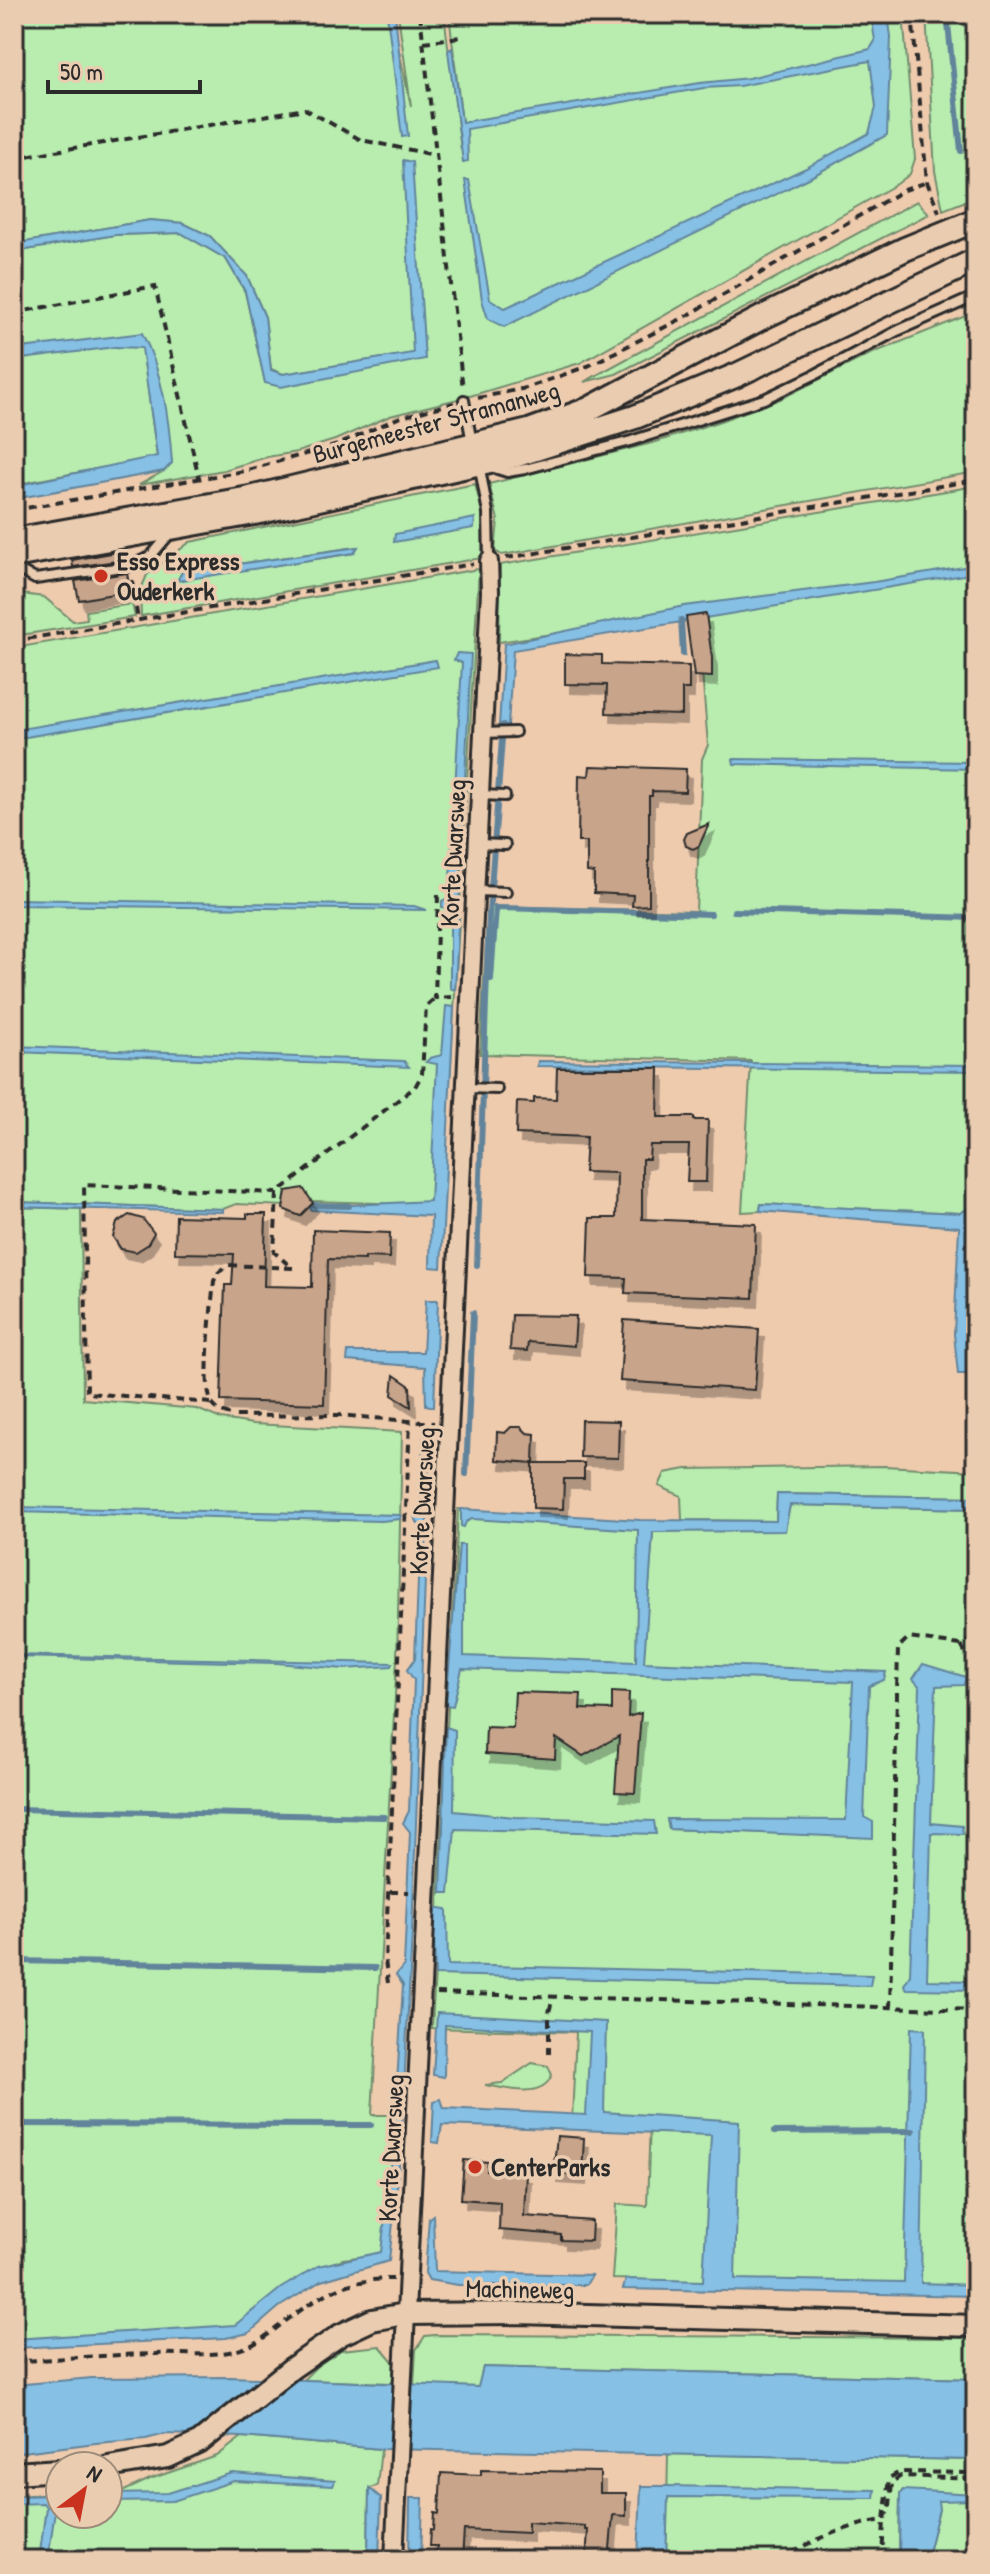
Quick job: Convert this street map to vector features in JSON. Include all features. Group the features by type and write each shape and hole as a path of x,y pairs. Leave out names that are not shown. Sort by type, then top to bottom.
{"main road":[{"name":"Burgemeester Stramanweg","path":"14,556 173,529 476,454 589,409 765,316 905,249 976,220"},
{"name":"Burgemeester Stramanweg","path":"14,540 476,454 517,455 635,417 708,387 974,263"}],"street":[{"name":"Korte Dwarsweg","path":"394,2560 450,1423 471,1088 470,996 481,891 489,733 489,561"},
{"name":"Machineweg","path":"124,2464 168,2457 200,2442 292,2368 340,2335 372,2320 405,2314 517,2313 976,2326"},
{"path":"14,2473 44,2471"}],"lane":[{"name":"Burgemeester Stramanweg","path":"476,454 507,472 712,417 764,399 897,331 976,296"},
{"name":"Korte Dwarsweg","path":"464,400 488,513 489,561"},
{"path":"14,567 35,579 130,566 150,557 173,529"},
{"path":"489,733 515,732"},
{"path":"484,795 505,796"},
{"path":"483,844 505,845"},
{"path":"481,891 506,892"},
{"path":"471,1088 497,1089"}],"path":[{"path":"420,14 464,400"},
{"path":"912,14 927,182 939,212"},
{"path":"423,42 461,37"},
{"path":"14,158 305,109 361,140 435,155"},
{"name":"Burgemeester Stramanweg","path":"14,510 244,471 338,445 398,418 464,400 526,388 588,366 685,317 902,191 927,182"},
{"path":"14,313 155,286 199,478"},
{"path":"14,641 976,480"},
{"path":"130,566 138,621"},
{"path":"435,998 438,895"},
{"path":"211,1403 87,1393 84,1185 277,1193 415,1087 422,1074 426,1006 435,998 470,996"},
{"path":"277,1193 274,1252 293,1268 228,1265 218,1273 214,1281 207,1382 211,1403 222,1413 234,1416 338,1415 450,1423"},
{"path":"388,1983 385,1960 410,1422"},
{"path":"890,2008 898,1648 908,1638 961,1645 976,1634"},
{"path":"961,1645 976,1673"},
{"path":"389,1892 400,1891"},
{"path":"422,1993 976,2010"},
{"path":"549,2054 549,2012 553,1998"},
{"path":"14,2362 86,2356 223,2352 246,2348 319,2296 345,2284 373,2279 407,2279"},
{"path":"882,2560 889,2478 900,2472 976,2476"},
{"path":"781,2560 795,2550 843,2529 884,2520"}],"green space":[{"path":"14,14 391,14 411,106 398,14 444,14 461,150 462,122 449,14 903,14 915,159 910,174 897,184 580,363 390,416 335,440 297,452 224,470 139,485 164,471 172,462 143,353 157,457 14,485 14,252 115,235 181,233 226,259 245,292 265,382 414,353 283,374 271,369 265,317 247,276 210,236 183,223 150,220 14,244"},
{"path":"926,14 976,14 976,197 943,210 935,171"},
{"path":"917,201 929,214 616,374 584,382"},
{"path":"973,313 976,320 976,472 502,555 495,551 498,520 489,484 656,442 720,421 780,399 868,355"},
{"path":"475,484 483,515 482,558 141,616 140,592 147,575 190,542","holes":["356,547 354,553 178,580 182,572"]},
{"path":"976,486 976,1218 960,1213 761,1204 760,1211 742,1212 751,1061 480,1054 488,906 696,911 702,759 708,745 697,612 499,642 500,565"},
{"path":"479,569 443,1205 311,1201 310,1207 236,1204 223,1209 14,1202 14,648"},
{"path":"14,593 44,597 73,621 87,619 86,611 132,604 135,617 14,636"},
{"path":"14,1207 81,1209 83,1399 197,1409 221,1419 253,1424 402,1432 397,1659 372,2115 397,2115 389,2253 343,2259 316,2269 237,2332 14,2339"},
{"path":"884,1466 976,1471 976,1497 777,1494 776,1521 682,1520 681,1496 659,1486 665,1473 686,1469"},
{"path":"790,1505 976,1509 976,2289 612,2279 617,2204 647,2206 650,2121 572,2119 576,2032 432,2028 458,1509 638,1530 644,1652 653,1532 785,1528","holes":["667,1819 873,1837 669,1829"]},
{"path":"532,2063 548,2066 552,2075 540,2088 512,2090 485,2085 502,2083"},
{"path":"425,2336 976,2338 976,2379 483,2367 479,2387 414,2386 416,2350"},
{"path":"380,2346 396,2365 392,2383 303,2380 341,2350"},
{"path":"242,2437 381,2449 377,2486 369,2488 368,2560 14,2560 14,2496 44,2494 44,2530 124,2530 124,2491 217,2456"},
{"path":"668,2454 976,2460 976,2560 926,2560 939,2509 903,2490 900,2494 899,2560 666,2560"},
{"path":"407,2552 577,2556 576,2560 407,2560"}],"water":[{"path":"387,14 395,14 408,136 402,137"},
{"path":"871,14 888,14 891,37 887,135 809,178 504,327 488,319 482,300 465,180 469,180 490,299 505,308 806,168 869,133 876,107 870,61 739,86 704,88 467,129 468,161 463,162 448,51 452,48 462,122 700,83 749,78 870,49 875,41"},
{"path":"403,160 412,162 425,359 281,387 265,383 245,291 226,259 181,233 115,235 14,252 14,244 150,220 183,223 210,236 247,276 265,317 271,370 283,374 413,353"},
{"path":"142,333 164,396 172,463 164,471 14,499 14,486 157,456 142,348 115,347 14,360 14,349"},
{"path":"475,518 474,528 394,542 395,534"},
{"path":"358,547 354,553 177,581 182,572"},
{"path":"976,565 976,573 513,650 508,725 499,726 504,644 684,606 874,582"},
{"path":"457,653 471,654 455,990 450,988 450,910 442,907 442,901 449,898 462,663 454,660"},
{"path":"436,660 438,667 14,739 14,730"},
{"path":"733,759 976,762 976,769 734,764"},
{"path":"14,899 414,906 426,910 14,905"},
{"path":"446,1006 454,1007 441,1268 430,1267 431,1216 311,1210 310,1207 430,1201 437,1064 426,1062 442,1055"},
{"path":"14,1046 404,1061 409,1067 14,1052"},
{"path":"538,1061 976,1065 976,1071 537,1066"},
{"path":"976,1131 976,1374 958,1374 954,1334 959,1227 760,1211 761,1204 960,1213 973,1206"},
{"path":"14,1202 223,1209 223,1212 14,1207"},
{"path":"426,1300 438,1300 434,1407 426,1405 425,1367 347,1361 348,1352 423,1352"},
{"path":"423,1439 430,1443 412,1932 401,2146 389,2261 321,2281 279,2307 249,2333 226,2338 14,2348 14,2339 235,2325 281,2288 318,2266 381,2252 394,2139 391,2126 395,2116 403,1985 396,1975 404,1965 410,1832 403,1823 409,1811 414,1680 407,1670 415,1659 420,1527 414,1516 421,1505"},
{"path":"777,1494 976,1497 976,1509 790,1505 785,1531 653,1532 644,1662 886,1672 884,1680 869,1686 864,1817 873,1822 873,1838 669,1829 667,1819 846,1820 853,1682 462,1669 453,1706 446,1705 459,1545 464,1545 464,1656 636,1662 638,1530 472,1519 464,1527 461,1526 461,1509 640,1520 776,1521"},
{"path":"14,1507 401,1515 400,1519 381,1521 14,1512"},
{"path":"14,1655 393,1663 392,1666 344,1669 277,1663"},
{"path":"923,1664 966,1677 964,1685 936,1686 931,1823 962,1826 963,1834 931,1833 927,1980 976,1981 976,1990 907,1989 904,1985 910,1975 920,1687 913,1679"},
{"path":"446,1727 455,1730 454,1811 515,1817 654,1821 656,1834 455,1829 449,1893 441,1893"},
{"path":"433,1907 447,1909 448,1965 872,1975 870,1986 435,1975"},
{"path":"437,2013 606,2022 604,2112 739,2121 735,2279 904,2282 911,2028 925,2029 921,2283 976,2285 976,2296 623,2289 626,2279 703,2281 711,2135 442,2125 439,2143 432,2142 434,2101 441,2099 444,2108 586,2115 590,2032 445,2025 444,2077 433,2075"},
{"path":"433,2215 435,2271 592,2275 586,2285 458,2285 429,2280 425,2273 429,2218"},
{"path":"483,2367 976,2379 976,2460 381,2449 165,2434 146,2439 14,2453 14,2385 92,2378 231,2377 478,2387"},
{"path":"232,2473 335,2481 333,2486 234,2481 173,2501 124,2502 124,2494 168,2493"},
{"path":"641,2486 875,2490 874,2498 668,2497 666,2560 638,2560"},
{"path":"369,2488 381,2498 379,2560 368,2560"},
{"path":"903,2490 976,2494 976,2500 938,2501 939,2509 926,2560 899,2560 900,2494"},
{"path":"44,2495 44,2504 14,2504 14,2496"},
{"path":"410,2498 423,2498 421,2560 409,2560"},
{"path":"44,2522 44,2530 52,2530 48,2560 39,2560"}],"building":[{"path":"123,551 125,560 73,567 72,560"},
{"path":"127,573 130,591 79,600 75,581"},
{"path":"706,614 712,677 694,676 686,617"},
{"path":"565,654 602,655 602,664 689,666 689,689 682,689 682,715 606,713 607,685 565,684"},
{"path":"590,766 686,769 685,792 652,791 652,796 649,796 649,905 632,906 633,895 594,893 594,873 587,872 587,842 578,842 579,775 589,776"},
{"path":"709,824 699,846 693,849 686,846 684,839 687,833"},
{"path":"557,1068 659,1068 658,1117 708,1120 706,1182 687,1182 689,1145 650,1145 649,1159 642,1159 642,1219 756,1224 753,1298 625,1293 626,1278 588,1277 590,1218 616,1218 617,1173 584,1172 586,1137 516,1134 517,1102 534,1103 534,1098 556,1099"},
{"path":"303,1188 313,1203 300,1216 283,1209 286,1191"},
{"path":"247,1214 266,1214 264,1286 312,1287 313,1230 390,1233 389,1258 328,1259 324,1404 221,1401 225,1285 232,1285 234,1254 175,1253 176,1216 247,1218"},
{"path":"129,1215 143,1219 154,1233 147,1245 136,1252 121,1249 113,1237 117,1223"},
{"path":"512,1315 576,1316 574,1346 528,1342 527,1351 510,1350"},
{"path":"624,1320 759,1329 755,1390 620,1381"},
{"path":"394,1375 410,1386 411,1407 392,1395"},
{"path":"581,1420 619,1421 618,1458 580,1457"},
{"path":"511,1427 521,1427 527,1433 535,1434 534,1463 584,1463 584,1479 564,1479 563,1509 533,1508 533,1463 496,1460 497,1432 505,1433"},
{"path":"515,1692 581,1694 580,1709 612,1710 612,1692 629,1693 628,1717 641,1713 635,1793 615,1792 619,1736 583,1756 556,1738 555,1759 485,1754 486,1727 513,1728"},
{"path":"557,2136 584,2138 582,2176 553,2174"},
{"path":"464,2160 488,2162 487,2171 526,2173 524,2216 592,2221 591,2241 561,2240 561,2235 499,2230 500,2202 461,2199"},
{"path":"481,2470 600,2472 600,2493 626,2493 626,2516 613,2515 609,2560 586,2560 588,2530 585,2526 528,2522 528,2533 464,2530 462,2560 437,2560 437,2546 430,2546 435,2513 439,2514 441,2473 481,2475"}],"waterway":[{"path":"947,14 961,151"},
{"path":"681,620 683,654"},
{"path":"477,1265 489,915 503,725"},
{"path":"491,979 496,908 711,914"},
{"path":"734,911 976,918"},
{"path":"309,1205 349,1206"},
{"path":"466,1474 473,1313"},
{"path":"14,1809 384,1817"},
{"path":"14,1961 375,1968"},
{"path":"14,2124 371,2125"},
{"path":"774,2132 913,2131"}],"place":[{"name":"Esso Express Ouderkerk","path":"101,576"},
{"name":"CenterParks","path":"475,2167"}]}
